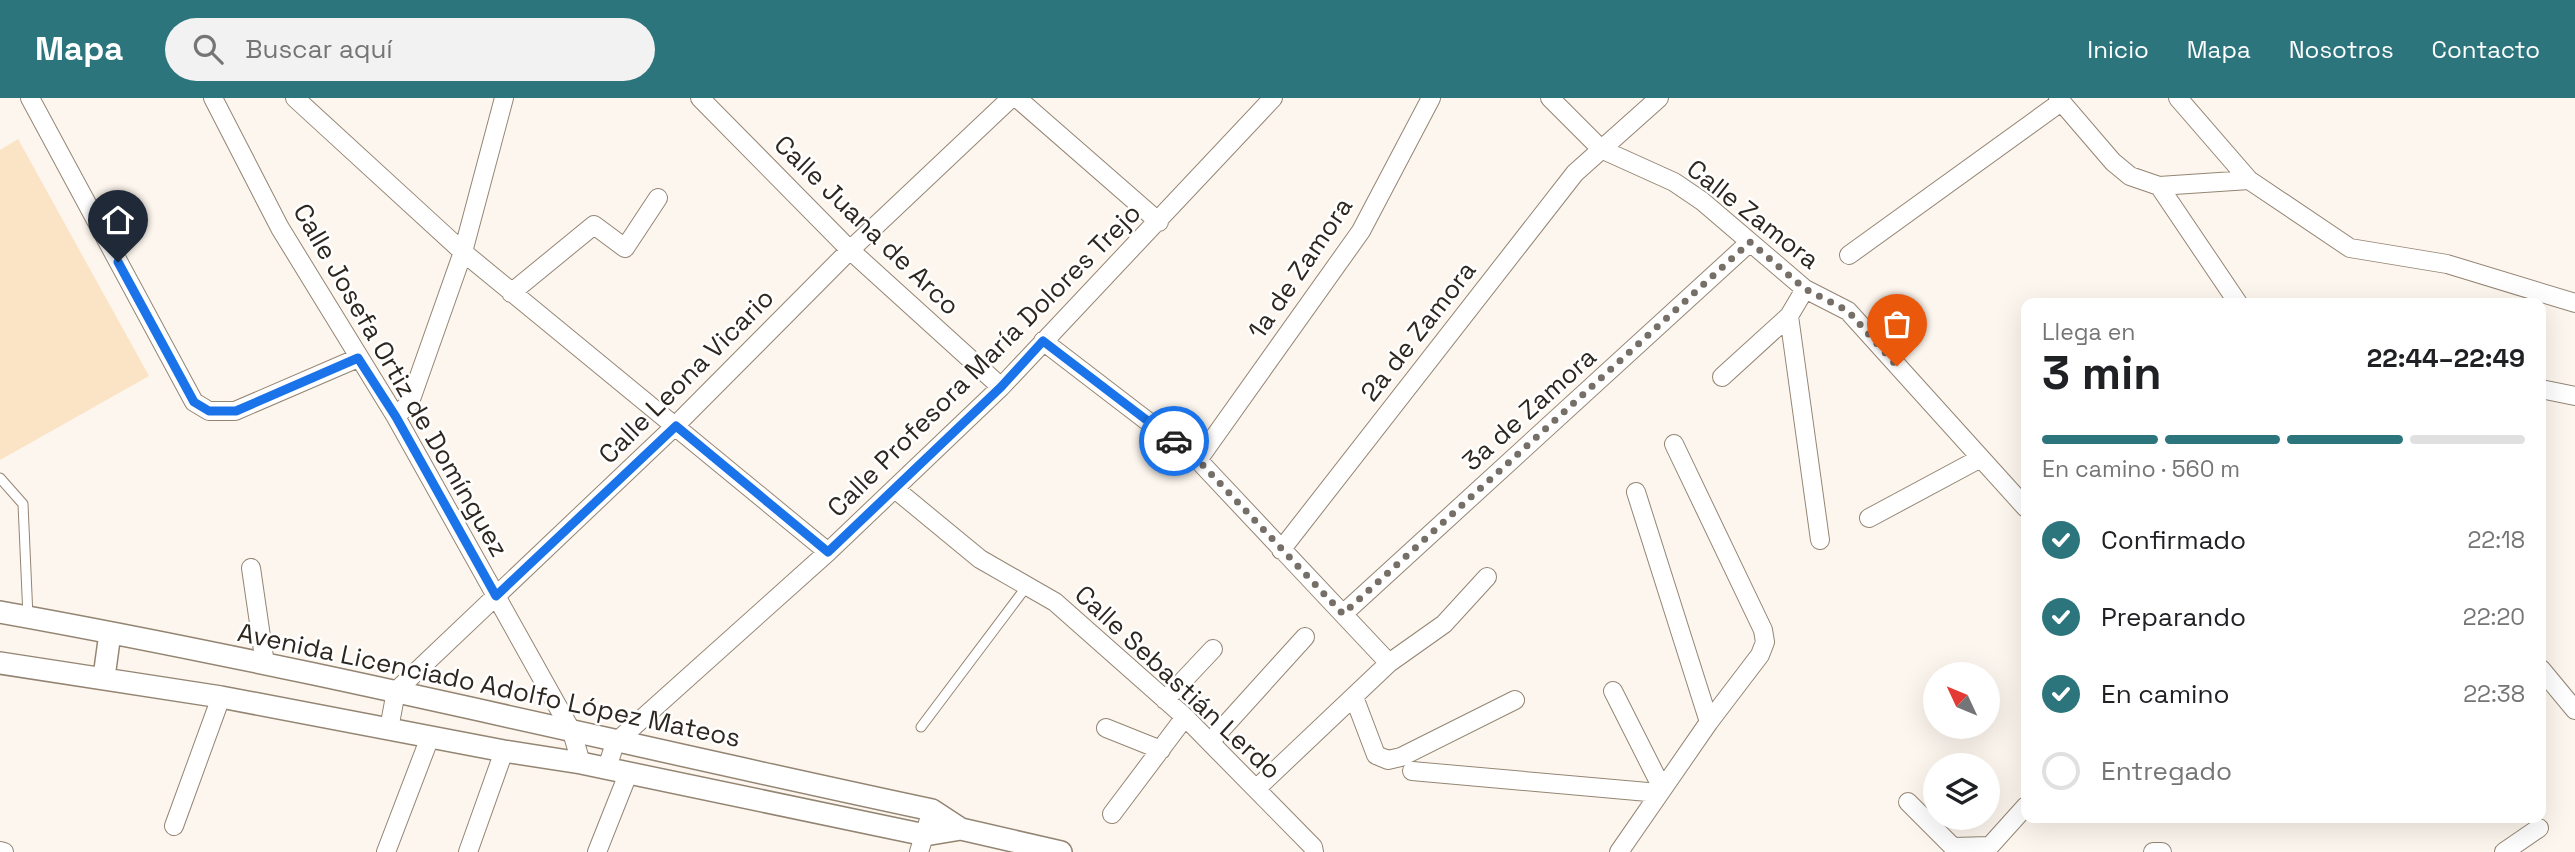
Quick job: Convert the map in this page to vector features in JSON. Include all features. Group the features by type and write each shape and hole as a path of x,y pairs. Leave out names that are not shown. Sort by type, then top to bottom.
{"street":[{"path":"30,98 194,402 209,411 236,411 358,358"},
{"name":"Calle Josefa Ortiz de Domínguez","path":"213,98 281,228 396,417 572,732 581,763"},
{"path":"295,98 511,293 828,552"},
{"path":"396,417 410,402 463,252 504,98"},
{"name":"Calle Juana de Arco","path":"700,98 850,250 1001,387"},
{"name":"Calle Leona Vicario","path":"396,691 676,426 850,250 1011,98"},
{"path":"1017,98 1160,222"},
{"name":"Calle Profesora María Dolores Trejo","path":"615,743 828,552 1001,387 1160,222 1273,98"},
{"name":"1a de Zamora","path":"1198,460 1361,231 1431,98"},
{"name":"Calle Zamora","path":"1550,98 1601,149 1674,182 1702,201 1805,289 1848,311 2021,503"},
{"name":"2a de Zamora","path":"1281,550 1575,173 1659,98"},
{"path":"2178,98 2249,180 2350,248 2447,264 2575,303"},
{"path":"1849,255 2059,100 2113,162 2130,176 2159,186 2249,180"},
{"path":"2159,186 2235,298"},
{"path":"511,293 594,225 625,248 657,198"},
{"name":"3a de Zamora","path":"1343,614 1750,242"},
{"path":"1722,377 1789,316 1805,289"},
{"path":"1789,316 1820,540"},
{"path":"1043,341 1198,460 1389,663"},
{"path":"2546,390 2575,397"},
{"path":"1619,852 1760,654 1765,642 1763,629 1674,444"},
{"path":"1869,518 1979,459"},
{"name":"Calle Sebastián Lerdo","path":"895,489 979,559 1055,602 1185,717 1314,852"},
{"path":"1636,492 1709,722"},
{"path":"251,568 265,664"},
{"path":"1256,789 1389,663 1444,624 1487,577"},
{"name":"Avenida Licenciado Adolfo López Mateos","path":"0,612 396,691 615,743 932,810 961,829 1061,852"},
{"path":"104,677 110,633"},
{"path":"1210,742 1305,637"},
{"path":"1165,699 1213,649"},
{"name":"Avenida Licenciado Adolfo López Mateos","path":"0,663 221,696 503,751 607,768 922,844 961,829"},
{"path":"2546,675 2575,710"},
{"path":"389,729 396,691"},
{"path":"1613,691 1661,790"},
{"path":"174,826 221,696"},
{"path":"1354,697 1377,755 1388,760 1401,757 1515,700"},
{"path":"1112,814 1185,717"},
{"path":"1106,728 1161,750"},
{"path":"386,852 430,737"},
{"path":"607,768 615,743"},
{"path":"468,852 503,751"},
{"path":"1412,771 1661,790"},
{"path":"597,852 628,774"},
{"path":"1908,802 1953,847 1994,849 2021,813"},
{"path":"922,844 932,810"},
{"path":"2504,852 2539,828"},
{"path":"2153,852 2162,852"}],"lane":[{"path":"0,478 23,504 28,617"},
{"path":"921,727 1027,586"}],"shaded area":[{"path":"18,139 149,376 0,460 0,150"}],"way so far":[{"path":"1174,441 1198,460 1343,614 1750,242 1805,289 1848,311 1897,366"}],"route":[{"path":"118,262 194,402 209,411 236,411 358,358 396,417 496,596 676,426 828,552 1001,387 1043,341 1174,441"}]}
